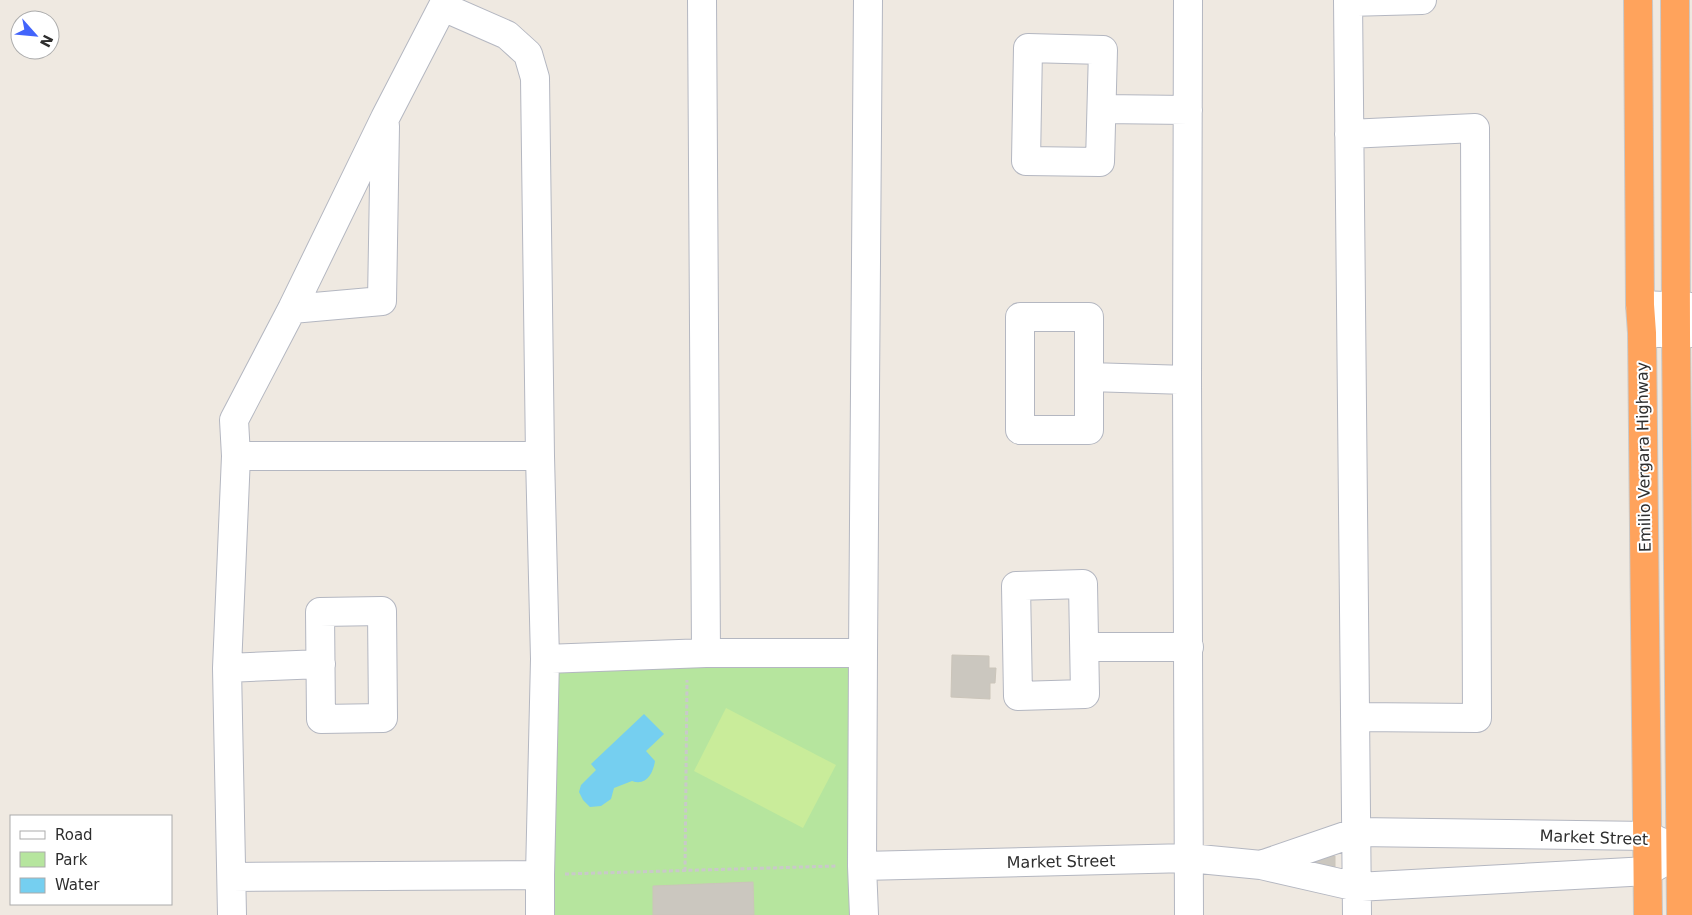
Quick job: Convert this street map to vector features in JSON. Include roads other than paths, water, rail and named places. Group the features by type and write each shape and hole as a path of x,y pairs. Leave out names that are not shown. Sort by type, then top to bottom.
{"highway":[{"name":"Emilio Vergara Highway","path":"1638,0 1648,915"},
{"name":"Emilio Vergara Highway","path":"1675,0 1684,320 1686,754 1681,852 1682,915"}],"street":[{"path":"697,654 702,0"},
{"path":"864,915 862,866 868,0"},
{"path":"1188,0 1189,915"},
{"path":"1357,915 1348,1 1422,0"},
{"path":"232,915 228,668 236,456 234,420 292,309 385,118 444,4 507,36 528,54 536,78 540,456 545,659 540,915"},
{"path":"1028,48 1103,50 1102,109 1100,162 1026,161 1028,48"},
{"path":"1102,109 1188,110"},
{"path":"292,309 382,302 385,118"},
{"path":"1349,134 1475,128 1477,718 1355,717"},
{"path":"1640,305 1684,320"},
{"path":"1089,316 1089,377 1089,430 1020,430 1020,317 1089,316"},
{"path":"1642,333 1684,320"},
{"path":"1089,377 1187,380"},
{"path":"236,456 540,456"},
{"path":"1083,584 1084,647 1085,694 1018,696 1016,586 1083,584"},
{"path":"1084,647 1189,647"},
{"path":"545,659 697,654 863,653"},
{"path":"228,668 321,664"},
{"name":"Market Street","path":"1261,865 1357,832 1648,836 1681,852"},
{"name":"Market Street","path":"862,866 1189,858 1261,865 1357,886 1648,871 1681,852"},
{"path":"232,877 540,875"}],"water":[{"path":"644,714 664,734 646,751 655,761 651,774 641,782 632,781 614,788 611,799 601,806 590,807 583,800 579,792 581,785 596,770 591,764"}]}
